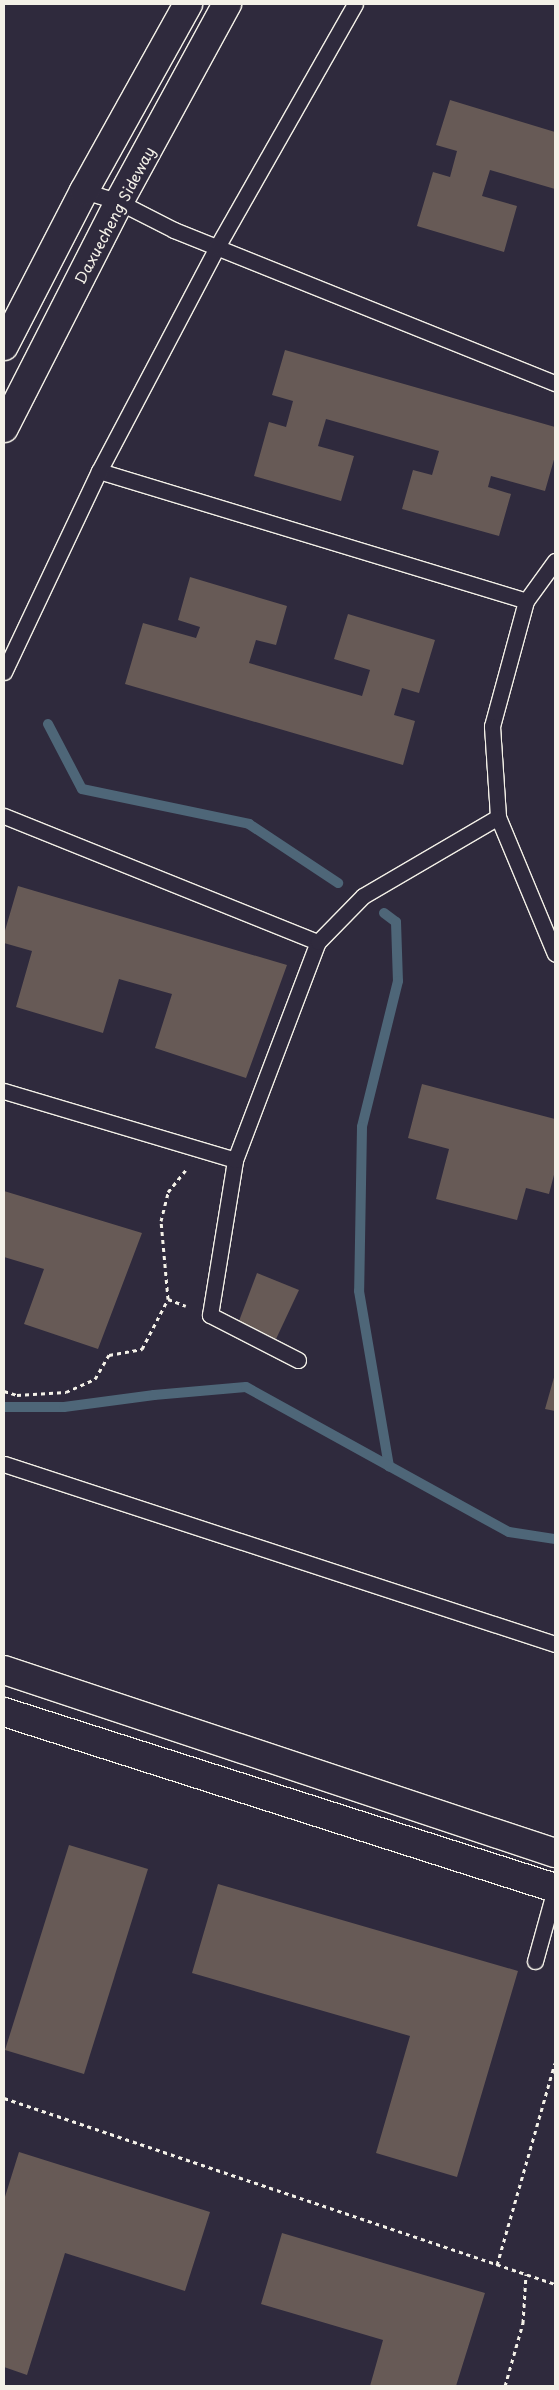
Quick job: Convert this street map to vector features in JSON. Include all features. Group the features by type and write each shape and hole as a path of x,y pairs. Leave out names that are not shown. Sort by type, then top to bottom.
{"street":[{"path":"4,346 84,191 188,4"},
{"name":"Daxuecheng Sideway","path":"4,428 119,202 227,4"},
{"path":"4,1670 555,1853"},
{"path":"4,1712 555,1888"}],"lane":[{"path":"4,672 99,471 217,247 355,4"},
{"path":"84,191 119,202 174,230 555,383"},
{"path":"99,471 526,601"},
{"path":"555,561 526,601 492,726 498,817 555,954"},
{"path":"4,816 318,942"},
{"path":"298,1360 210,1315 235,1160 318,942 363,896 498,817"},
{"path":"4,1091 235,1160"},
{"path":"4,1464 555,1644"},
{"path":"535,1961 555,1888"}],"path":[{"path":"4,1391 18,1395 66,1392 95,1379 109,1355 142,1349 168,1299 161,1222 168,1192 202,1150"},
{"path":"497,2265 555,2063"},
{"path":"4,2098 555,2284"},
{"path":"505,2386 522,2322 526,2274"}],"building":[{"path":"450,100 555,132 555,189 490,170 482,196 517,206 504,252 417,226 433,172 450,177 457,151 436,145"},
{"path":"285,350 555,427 555,456 545,491 491,476 488,487 511,494 499,536 402,509 413,470 432,475 439,451 326,419 318,446 354,456 341,501 254,476 269,422 286,427 293,401 272,395"},
{"path":"190,577 287,606 276,645 256,640 249,663 362,696 370,670 334,659 348,614 435,640 419,693 402,688 394,715 415,721 403,765 125,684 143,623 196,638 200,627 178,620"},
{"path":"18,886 287,965 246,1078 155,1048 172,994 119,979 103,1033 16,1007 32,951 4,943 4,934"},
{"path":"422,1084 555,1119 555,1171 549,1194 526,1188 517,1220 436,1199 449,1149 408,1138"},
{"path":"4,1191 142,1233 98,1349 24,1324 44,1269 4,1257"},
{"path":"257,1273 299,1290 276,1339 239,1321"},
{"path":"555,1374 555,1411 545,1409"},
{"path":"69,1845 148,1869 84,2074 5,2050"},
{"path":"218,1884 518,1971 457,2177 376,2153 410,2036 192,1973"},
{"path":"19,2152 210,2212 185,2291 65,2253 27,2375 4,2367 4,2200"},
{"path":"282,2233 485,2293 456,2386 370,2386 383,2340 261,2304"}],"waterway":[{"path":"48,724 82,789 249,824 338,883"},
{"path":"384,913 396,922 398,981 362,1127 359,1291 389,1466"},
{"path":"4,1407 64,1407 154,1395 246,1387 509,1532 555,1539"}]}
